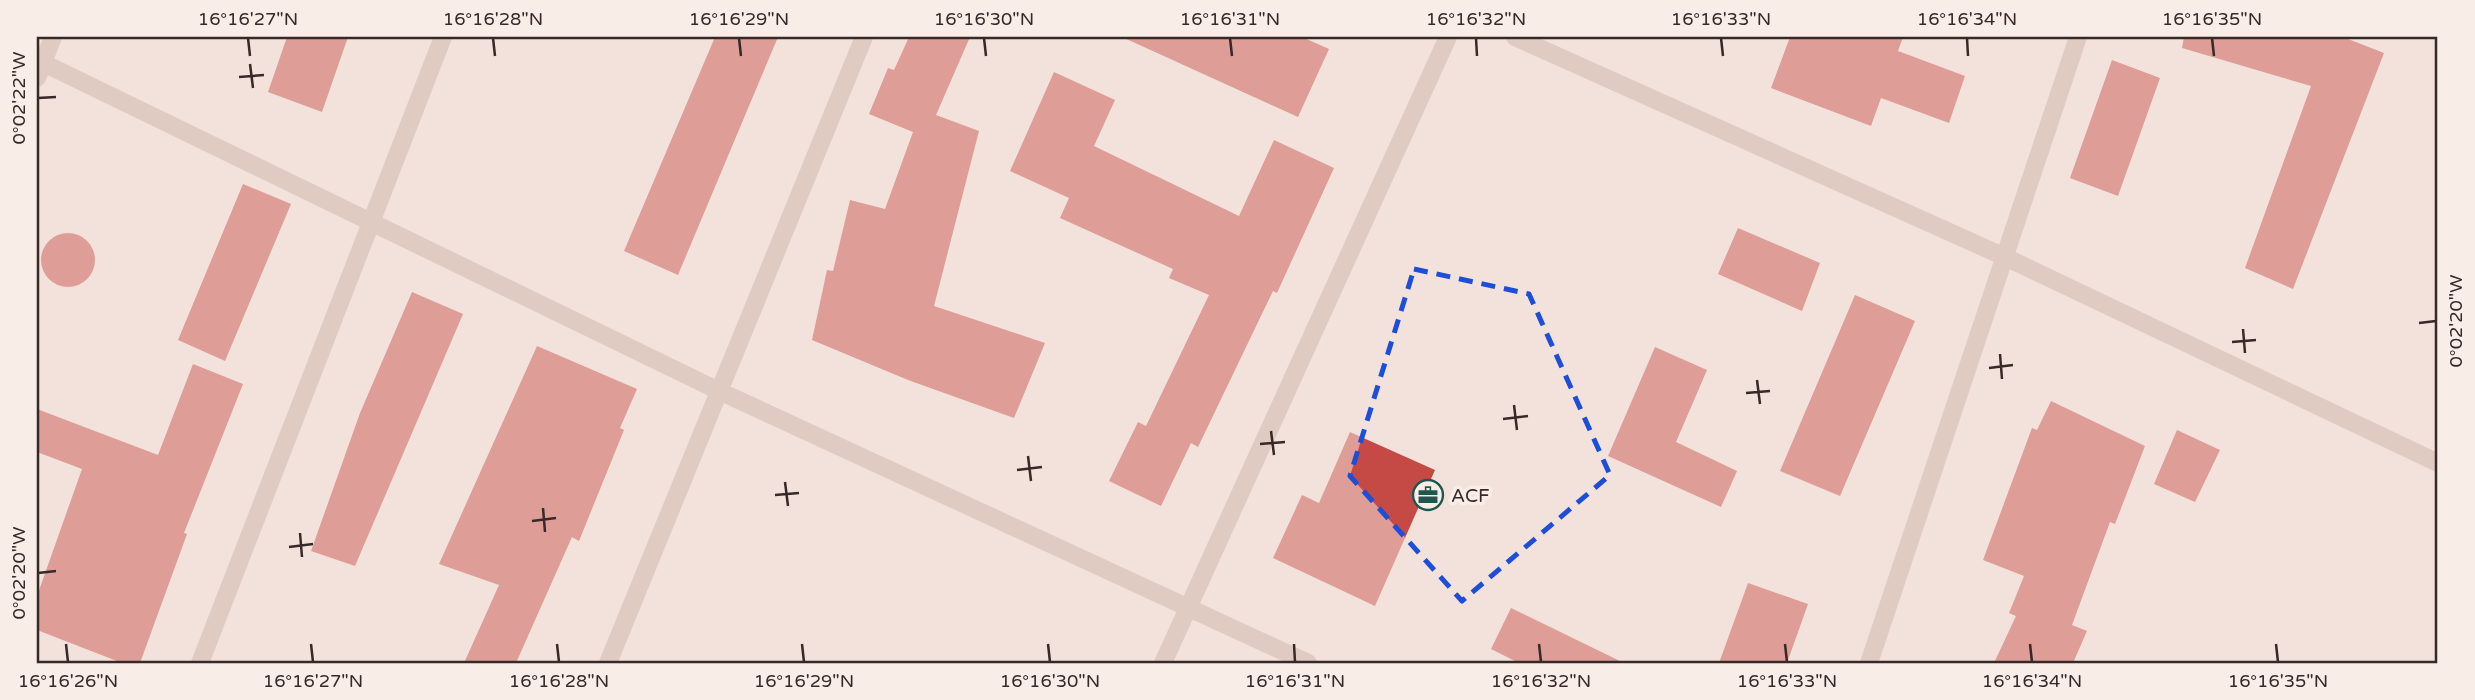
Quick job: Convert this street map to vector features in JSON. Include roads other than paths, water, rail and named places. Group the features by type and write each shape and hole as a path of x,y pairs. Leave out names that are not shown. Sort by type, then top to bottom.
{"street":[{"path":"53,37 39,67 372,221 719,391 1308,663"},
{"path":"200,663 443,37"},
{"path":"608,663 864,37"},
{"path":"1163,663 1448,37"},
{"path":"1515,37 2004,257 2438,463"},
{"path":"1869,663 2078,37"}],"place":[{"name":"ACF","path":"1428,495"}]}
